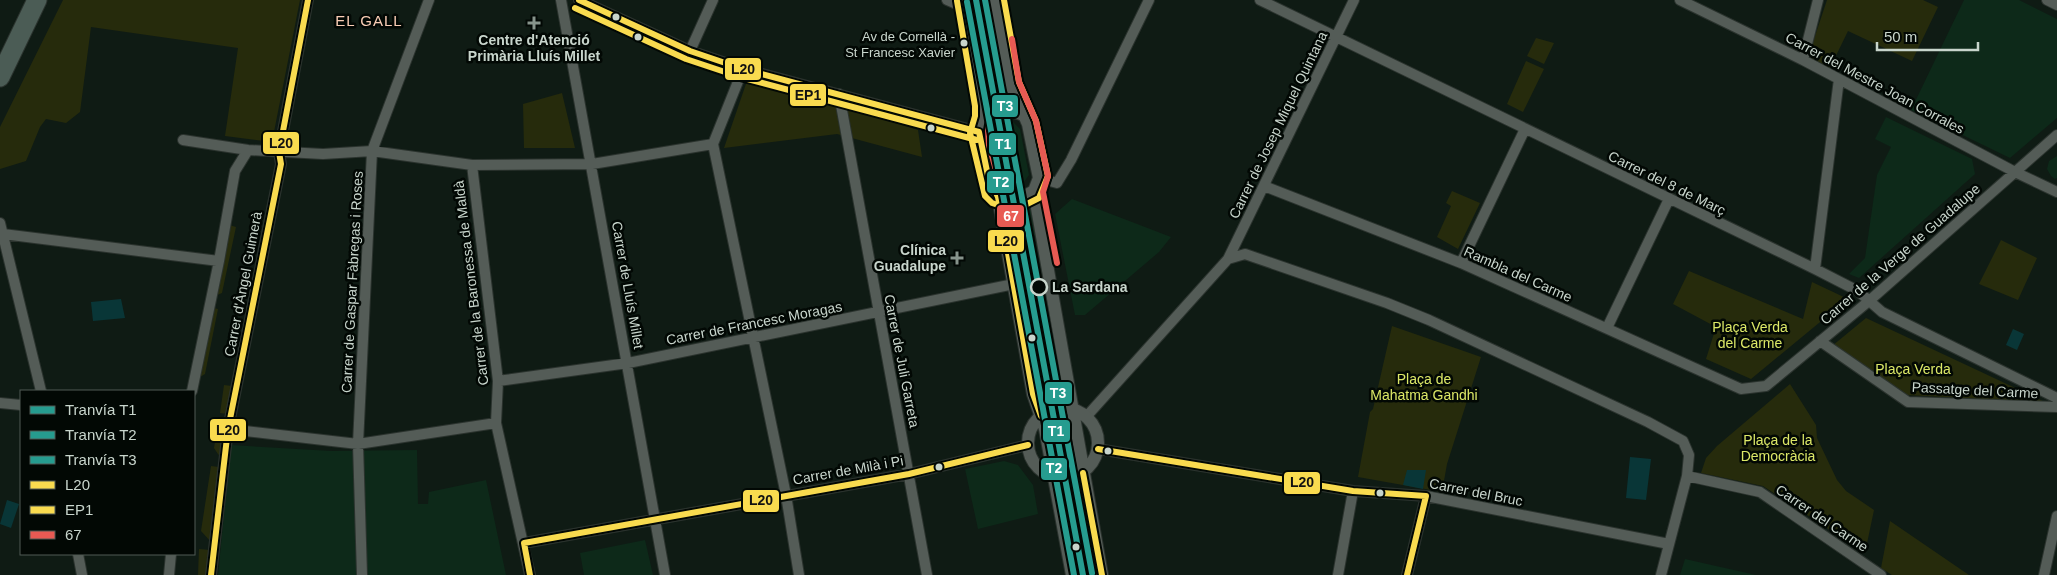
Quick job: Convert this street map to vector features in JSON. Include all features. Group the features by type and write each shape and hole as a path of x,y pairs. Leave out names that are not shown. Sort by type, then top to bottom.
{"highway":[{"path":"0,78 37,0"}],"street":[{"name":"Carrer d'Àngel Guimerà","path":"211,575 228,429 281,164 279,152 308,0"},
{"name":"Carrer de Gaspar Fàbregas i Roses","path":"362,575 358,444 372,151 429,0"},
{"name":"Carrer de Lluís Millet","path":"561,0 628,363 664,575"},
{"path":"579,0 690,51 743,69 979,132"},
{"path":"690,51 713,0"},
{"path":"947,0 967,5 983,92 984,118 979,132 991,185 998,197 1033,394 1041,416 1072,575"},
{"path":"995,0 1011,85 1028,124 1039,178 1034,192 1082,473 1102,575"},
{"path":"1039,178 1057,183 1071,160 1149,0"},
{"name":"Carrer del 8 de Març","path":"1260,0 1815,269 1858,291 1882,312 2057,398"},
{"name":"Carrer de Josep Miquel Quintana","path":"1086,417 1228,259 1354,0"},
{"name":"Carrer del Mestre Joan Corrales","path":"1680,0 1803,60 2015,172 2057,192"},
{"path":"1803,60 1818,0"},
{"path":"2047,0 2057,5"},
{"path":"743,69 713,144 786,495 798,575"},
{"path":"1815,269 1839,79"},
{"name":"Carrer de Juli Garreta","path":"839,94 927,575"},
{"path":"984,118 1000,110 1011,110 1023,115"},
{"path":"1461,264 1525,129"},
{"name":"Carrer de la Verge de Guadalupe","path":"1758,388 1766,386 1869,301 2057,135"},
{"path":"183,140 248,150 279,152 323,154 372,151 472,165 592,164 713,144"},
{"name":"Carrer d'Àngel Guimerà","path":"192,390 219,261 235,171 248,150"},
{"name":"Carrer de la Baronessa de Maldà","path":"472,165 498,381 496,423 530,575"},
{"name":"Rambla del Carme","path":"1264,186 1461,264 1741,389 1758,388"},
{"path":"998,197 1009,201 1034,192"},
{"path":"1607,328 1669,199"},
{"path":"0,223 41,390"},
{"path":"3,234 219,261"},
{"path":"1228,259 1245,254 1387,303 1429,320 1674,434 1687,446 1689,455 1687,476 1661,575"},
{"name":"Carrer de Francesc Moragas","path":"498,381 628,363 1014,284"},
{"name":"Passatge del Carme","path":"1820,341 1908,402 2057,407"},
{"path":"0,403 20,405"},
{"path":"1072,409 1086,417 1097,432 1098,449 1092,463 1082,473 1065,479 1053,477 1036,466 1028,446 1030,429 1041,416 1050,410 1072,409"},
{"path":"228,429 358,444 496,423"},
{"name":"Carrer de Milà i Pi","path":"524,543 910,474 1028,446"},
{"name":"Carrer del Bruc","path":"1098,449 1352,491 1426,496 1669,544"},
{"name":"Carrer del Carme","path":"1687,476 1760,492 1875,573"},
{"path":"1338,575 1352,491"},
{"path":"1407,575 1426,496"},
{"path":"2044,575 2057,516"},
{"path":"78,555 82,575"},
{"path":"169,575 171,555"}],"shaded area":[{"path":"972,0 989,0 1002,72 986,75"},
{"path":"1964,0 2019,0 2057,19 2057,118 2010,158 1911,110"},
{"path":"1886,117 1972,159 1975,174 1859,278 1849,274 1865,258 1877,175 1891,147 1875,139"},
{"path":"1010,119 1020,129 1029,175 1021,186 1008,188 999,182 996,174 989,132 997,122"},
{"path":"2057,156 2057,178 2055,179 2047,169 2049,161"},
{"path":"1072,199 1171,237 1159,252 1085,315 1075,315 1055,214"},
{"path":"1031,208 1036,235 1013,239 1008,213"},
{"path":"1066,420 1074,464 1058,467 1050,423"},
{"path":"231,445 331,451 417,450 418,504 428,504 429,492 486,480 506,575 218,575"},
{"path":"1004,461 1018,465 1033,485 1038,514 978,529 965,469"},
{"path":"1080,497 1095,575 1078,575 1064,500"},
{"path":"645,540 653,575 584,575 580,553"},
{"path":"1685,559 1756,575 1680,575"}],"green space":[{"path":"63,0 300,0 272,142 225,136 238,48 91,27 80,112 66,123 46,119 40,127 26,161 0,169 0,127"},
{"path":"1827,0 1923,0 1938,7 1912,61 1848,31 1830,68 1808,57"},
{"path":"1536,38 1554,43 1544,64 1527,56"},
{"path":"1526,61 1544,69 1523,112 1507,104"},
{"path":"748,78 918,130 922,157 837,134 724,148"},
{"path":"562,93 575,148 524,148 523,104"},
{"path":"1452,191 1480,203 1458,249 1437,237 1451,206 1446,203"},
{"path":"226,224 236,227 222,293 210,298"},
{"path":"2001,240 2037,258 2018,300 1979,284"},
{"name":"Plaça Verda del Carme","path":"1689,271 1803,319 1812,282 1848,299 1751,379 1706,359 1716,327 1673,304"},
{"path":"209,307 218,309 205,374 195,380"},
{"name":"Plaça Verda","path":"1866,318 2045,402 1905,395 1832,346"},
{"name":"Plaça de Mahatma Gandhi","path":"1392,326 1481,357 1447,464 1442,492 1358,477 1370,412 1373,409"},
{"name":"Plaça de la Democràcia","path":"1790,384 1816,425 1817,438 1837,480 1846,491 1874,510 1865,553 1763,486 1701,473 1706,458 1717,446"},
{"path":"224,385 232,386 227,414 220,413"},
{"path":"219,417 226,417 220,457 214,448"},
{"path":"211,466 219,467 211,542 201,531"},
{"path":"1890,521 1969,575 1892,575 1881,568"},
{"path":"199,549 210,550 207,575 198,575"}],"water":[{"path":"121,299 125,318 93,321 91,302"},
{"path":"2013,329 2024,334 2017,350 2006,345"},
{"path":"1630,457 1651,459 1646,500 1626,498"},
{"path":"1407,470 1426,470 1423,489 1403,485"},
{"path":"7,500 19,504 11,528 0,524"}],"tram line":[{"name":"T1","path":"976,0 1083,575"},
{"name":"T3","path":"985,0 1092,573"},
{"name":"T2","path":"967,2 1074,575"}],"transit line":[{"name":"L20","path":"211,575 228,429 281,164 279,152 308,0"},
{"name":"L20","path":"579,0 690,51 743,69 979,132 988,176 998,197 1033,394 1041,416"},
{"name":"67","path":"975,0 993,105 988,130 989,145 997,174 1007,195 1041,392 1054,427 1081,573"},
{"name":"EP1","path":"957,1 975,106 975,116 970,133 985,196 992,203 1007,208 1021,207 1039,198 1048,176 1036,121 1019,82 1004,0"},
{"name":"EP1","path":"575,8 686,59 740,77 977,140"},
{"name":"67","path":"1012,39 1019,82 1036,121 1048,176 1043,192 1057,263"},
{"name":"L20","path":"530,575 524,543 909,474 1028,445"},
{"name":"L20","path":"1098,449 1353,491 1426,496 1407,575"},
{"name":"L20","path":"1083,473 1102,575"}],"place":[{"name":"Centre d'Atenció Primària Lluís Millet","path":"534,23"},
{"name":"Av de Cornellà - St Francesc Xavier","path":"964,43"},
{"name":"Clínica Guadalupe","path":"957,258"},
{"name":"La Sardana","path":"1039,287"}],"district":[{"name":"EL GALL","path":"369,20"}]}
